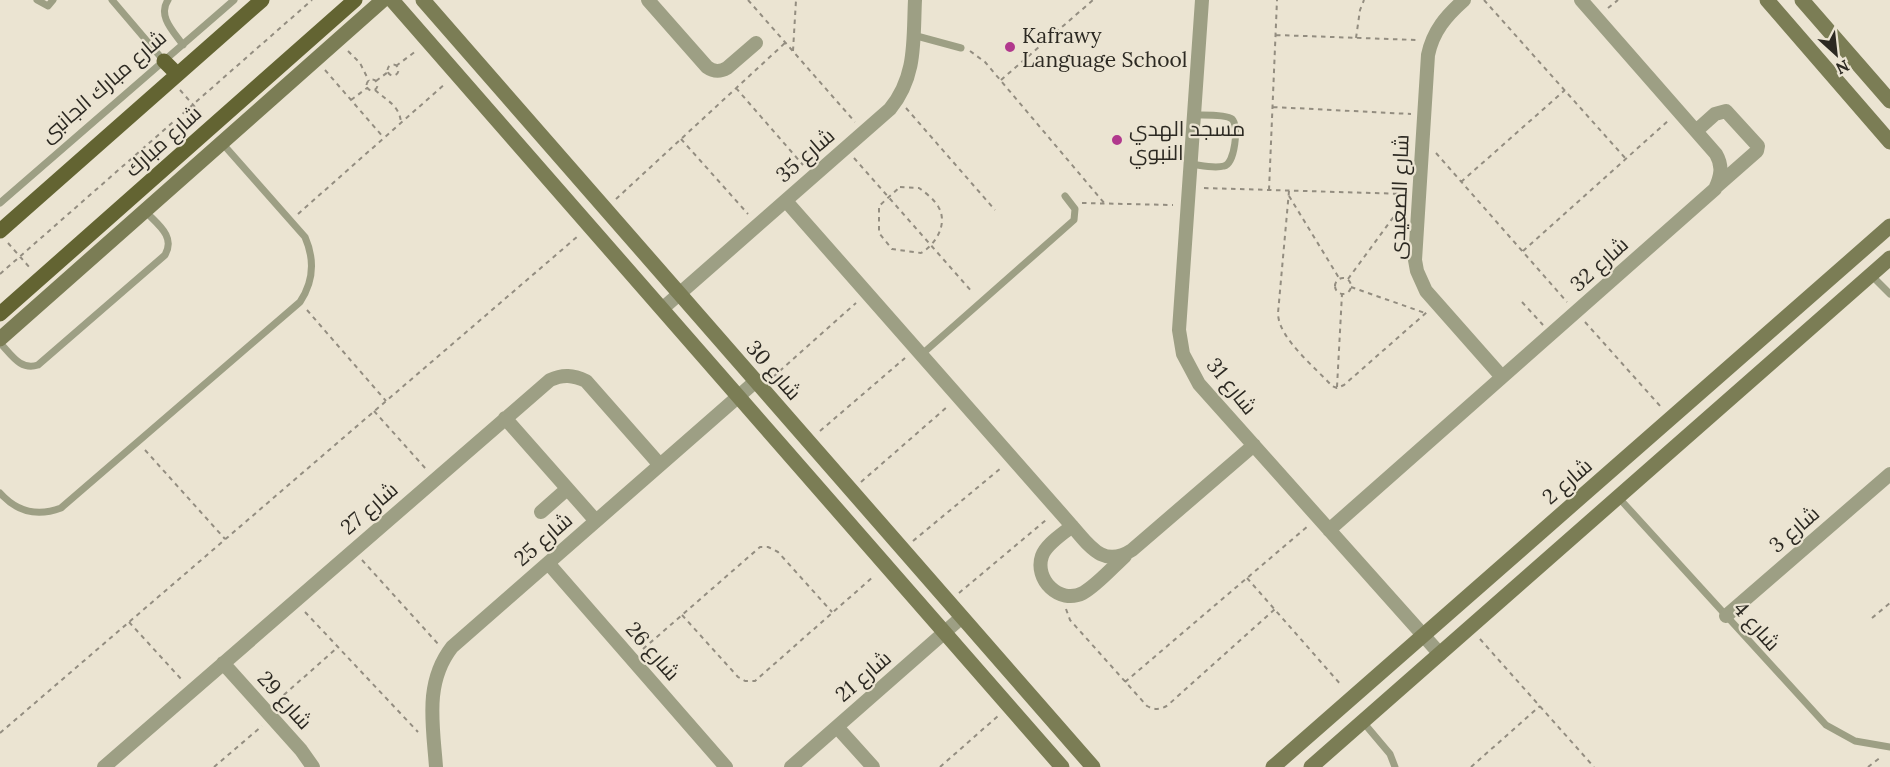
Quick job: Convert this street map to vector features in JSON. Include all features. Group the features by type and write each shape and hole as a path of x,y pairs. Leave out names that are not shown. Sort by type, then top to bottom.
{"main road":[{"name":"شارع مبارك","path":"3,236 174,77 262,0"},
{"name":"شارع مبارك","path":"0,314 355,0"},
{"path":"165,61 174,77"}],"street":[{"path":"0,341 383,0"},
{"path":"392,0 1062,767"},
{"name":"شارع 30","path":"423,0 1093,767"},
{"path":"648,0 713,71 722,71 727,68 756,43"},
{"name":"شارع 35","path":"662,309 864,132 898,99 910,73 915,0"},
{"name":"شارع 31","path":"1202,0 1179,330 1183,354 1199,384 1440,654"},
{"name":"شارع الصعيدى","path":"1464,0 1448,14 1432,40 1428,56 1423,138 1414,195 1415,260 1430,309 1502,377"},
{"path":"1581,0 1719,160 1721,175 1715,189"},
{"path":"1767,0 1890,141"},
{"path":"1802,0 1890,101"},
{"name":"شارع 32","path":"1329,530 1757,151 1758,146 1726,111 1715,114 1696,131"},
{"path":"786,201 1095,551 1100,555 1113,558 1132,550"},
{"name":"شارع 2","path":"1273,767 1890,226"},
{"path":"1311,767 1890,258"},
{"path":"1741,356 1758,375"},
{"name":"شارع 27","path":"104,767 550,380 564,375 579,377 592,386 660,465"},
{"name":"شارع 25","path":"436,767 432,699 438,671 452,647 738,397 758,384"},
{"path":"504,418 596,521"},
{"path":"1072,526 1044,551 1040,564 1046,584 1057,592 1070,596 1083,592 1254,445"},
{"name":"شارع 3","path":"1726,616 1890,474"},
{"path":"541,512 567,489"},
{"name":"شارع 26","path":"548,563 726,767"},
{"name":"شارع 21","path":"791,767 962,617"},
{"name":"شارع 29","path":"223,663 301,750 313,767"},
{"path":"837,727 873,767"}],"lane":[{"path":"37,0 48,6 53,0"},
{"path":"112,0 165,61"},
{"path":"168,0 164,6 166,21 183,45"},
{"name":"شارع مبارك الجانبى","path":"0,203 234,0"},
{"path":"913,35 961,48"},
{"path":"1191,164 1220,167 1229,164 1232,160 1236,128 1234,121 1229,117 1194,115"},
{"path":"0,493 7,501 21,510 36,513 53,511 68,503 300,302 312,275 311,256 305,237 222,143"},
{"path":"919,352 981,302 1074,220 1076,213 1065,196"},
{"path":"0,341 22,365 30,367 38,365 165,255 169,245 168,237 145,211"},
{"path":"1871,275 1890,294"},
{"name":"شارع 4","path":"1618,497 1826,724 1855,741 1890,747"},
{"path":"1363,722 1390,754 1395,767"}],"path":[{"path":"0,274 312,0"},
{"path":"748,0 864,132"},
{"path":"793,51 796,0"},
{"path":"1001,80 1094,0"},
{"path":"1269,190 1277,0"},
{"path":"1356,38 1360,10 1364,0"},
{"path":"1484,0 1626,159"},
{"path":"1276,35 1432,40"},
{"path":"369,81 373,79 376,81 388,72 389,67 396,66 428,42"},
{"path":"605,209 785,43"},
{"path":"334,44 355,57 369,81 367,88 351,100"},
{"path":"961,48 976,55 1001,80 1105,204"},
{"path":"316,59 384,138"},
{"path":"388,72 395,75 399,70 396,66"},
{"path":"291,220 456,74"},
{"path":"174,77 212,126"},
{"path":"375,90 378,84 376,81"},
{"path":"367,88 375,90 394,105 402,122"},
{"path":"736,88 813,176"},
{"path":"1461,182 1565,90"},
{"path":"898,99 995,210"},
{"path":"1273,107 1424,114"},
{"path":"1523,251 1679,111"},
{"path":"1423,138 1670,418"},
{"path":"681,139 758,225"},
{"path":"845,148 981,302"},
{"path":"900,187 917,187 936,203 942,215 938,238 925,251 918,253 897,251 889,247 881,237 879,206 888,196 900,187"},
{"path":"1189,187 1414,195"},
{"path":"1289,191 1278,313 1279,326 1287,338 1332,386 1344,385 1430,309"},
{"path":"1288,195 1339,278"},
{"path":"1348,279 1414,195"},
{"path":"1071,203 1188,206"},
{"path":"0,733 589,226"},
{"path":"3,236 40,279"},
{"path":"1339,278 1348,279"},
{"path":"1339,278 1335,289 1342,294"},
{"path":"1348,279 1351,287"},
{"path":"1351,287 1430,309"},
{"path":"1342,294 1350,291 1351,287"},
{"path":"758,384 867,293"},
{"path":"1337,387 1342,294"},
{"path":"300,302 386,401"},
{"path":"1522,302 1551,334"},
{"path":"808,441 919,352"},
{"path":"851,490 959,397"},
{"path":"374,411 435,479"},
{"path":"138,442 225,539"},
{"path":"903,550 1012,458"},
{"path":"949,602 1058,510"},
{"path":"1125,682 1318,517"},
{"path":"632,659 756,549 764,547 778,552 833,613"},
{"path":"353,550 447,654"},
{"path":"682,615 738,677 750,682 759,679 886,565"},
{"path":"1247,578 1352,698"},
{"path":"1070,596 1066,604 1068,617 1147,706 1154,709 1163,708 1275,609"},
{"path":"294,601 419,732"},
{"path":"1872,618 1890,603"},
{"path":"129,622 192,691"},
{"path":"1470,628 1594,767"},
{"path":"214,767 338,648"},
{"path":"1471,767 1540,706"},
{"path":"940,767 1009,707"},
{"path":"1868,767 1883,755"}],"place":[{"name":"Kafrawy Language School","path":"1010,47"},
{"name":"مسجد الهدي النبوي","path":"1117,140"}]}
